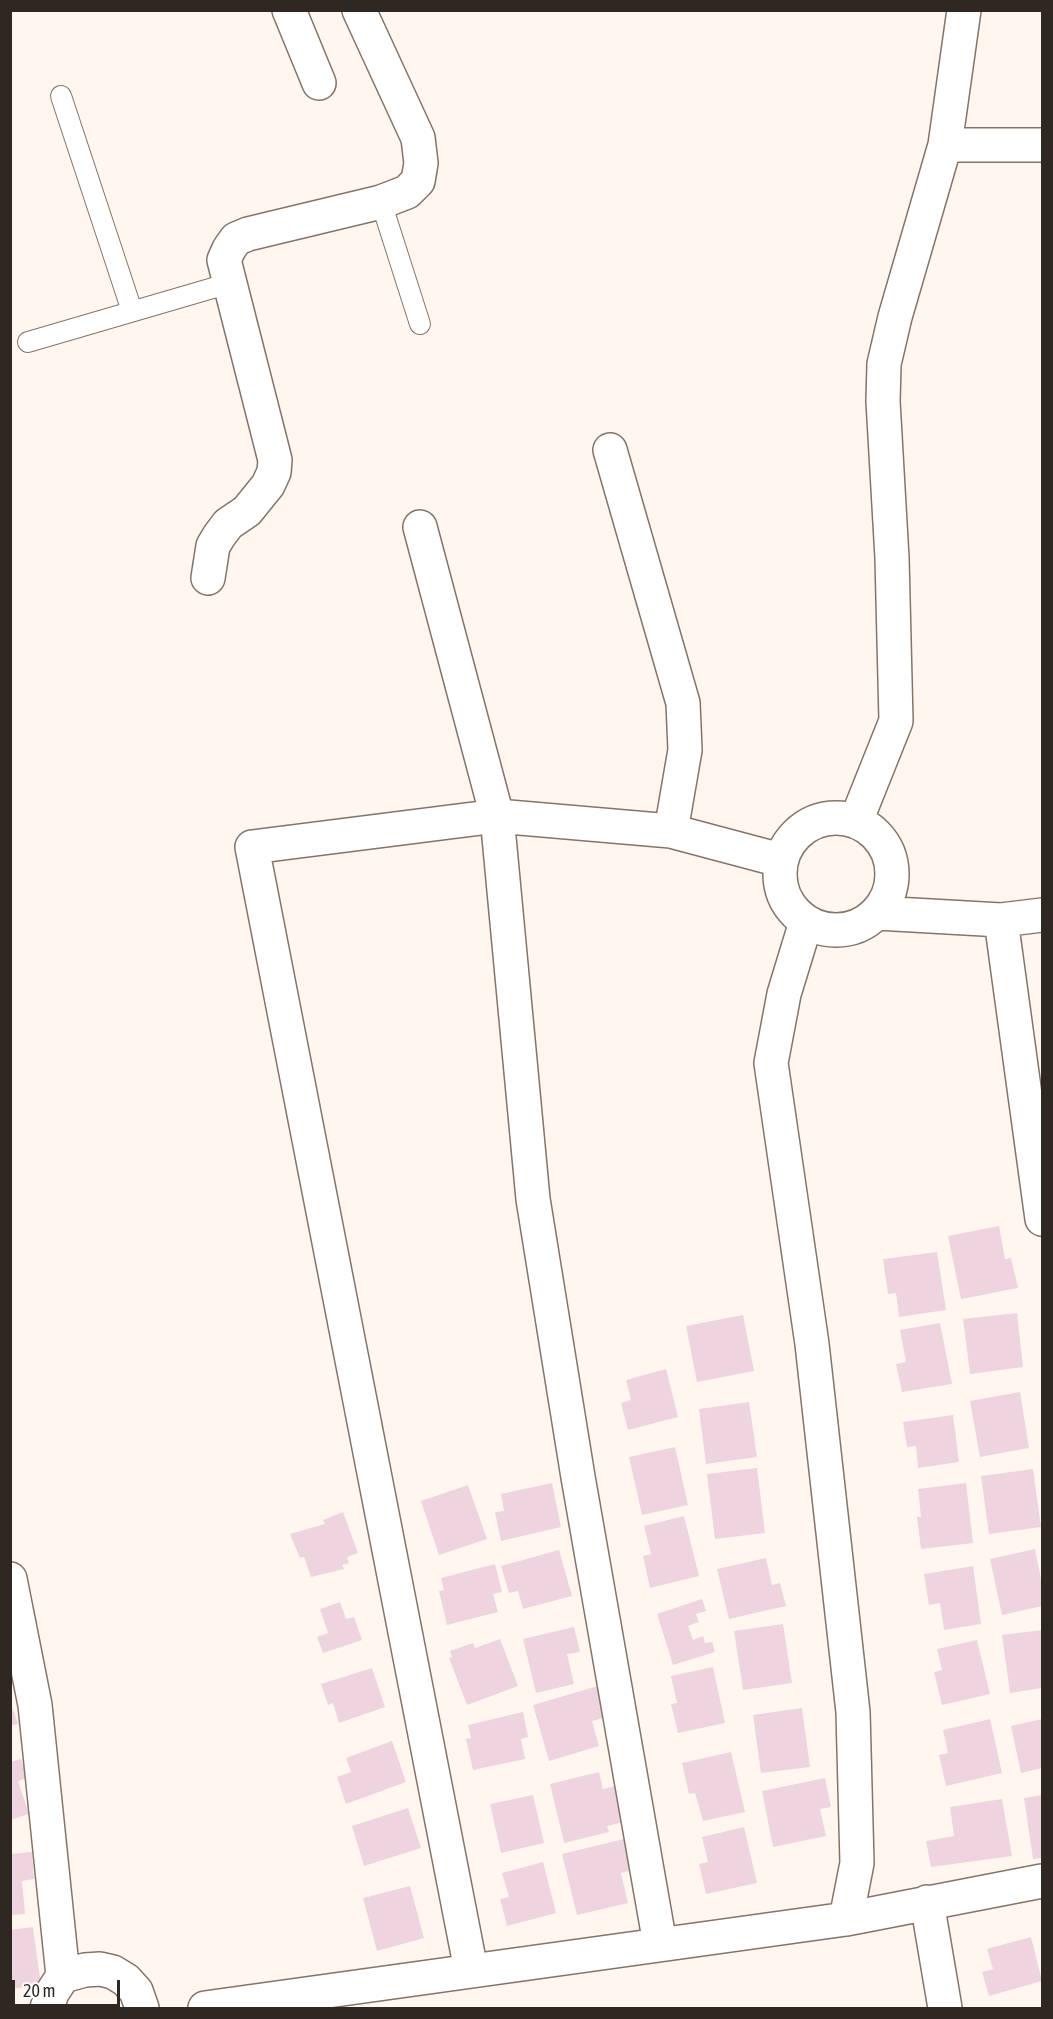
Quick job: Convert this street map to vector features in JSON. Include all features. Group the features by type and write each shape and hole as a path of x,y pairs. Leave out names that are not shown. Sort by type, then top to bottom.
{"street":[{"path":"289,10 319,83"},
{"path":"208,578 213,546 228,524 246,511 268,485 275,460 224,260 229,249 236,239 248,234 381,202 407,192 417,181 421,163 418,138 359,10"},
{"path":"856,821 896,721 892,558 883,400 884,364 895,316 945,145 964,10"},
{"path":"945,145 1042,145"},
{"path":"609,450 683,703 685,750 672,831"},
{"path":"420,526 497,816 533,1199 580,1489 660,1944"},
{"path":"471,1971 252,848 497,816 672,831 780,860"},
{"path":"837,817 856,821 872,830 884,844 891,861 892,880 888,898 877,913 862,925 844,930 824,930 806,922 793,911 783,896 779,878 780,860 788,843 801,829 818,820 837,817"},
{"path":"877,913 1001,920 1042,915"},
{"path":"1001,920 1042,1219"},
{"path":"806,922 784,994 771,1063 812,1344 853,1712 857,1863 846,1918"},
{"path":"10,1579 35,1705 63,1976 47,2008"},
{"path":"205,2008 352,1998 471,1971 846,1918 1042,1881"},
{"path":"927,1902 945,2008"},
{"path":"63,1976 85,1970 99,1969 114,1972 136,1991 142,2008"}],"lane":[{"path":"61,96 132,311"},
{"path":"381,202 420,324"},
{"path":"28,342 230,283"}],"building":[{"path":"999,1226 1005,1259 1011,1258 1018,1288 961,1299 948,1236"},
{"path":"937,1252 946,1310 899,1317 896,1293 888,1294 883,1259"},
{"path":"1017,1313 1023,1367 970,1374 963,1319"},
{"path":"743,1315 754,1371 697,1382 686,1326"},
{"path":"940,1323 952,1384 902,1392 896,1364 906,1362 900,1330"},
{"path":"666,1369 678,1417 628,1430 621,1403 631,1400 626,1380"},
{"path":"1020,1392 1029,1448 980,1457 970,1401"},
{"path":"749,1402 757,1457 706,1464 699,1409"},
{"path":"953,1415 959,1462 918,1468 916,1446 907,1447 903,1422"},
{"path":"675,1447 688,1505 642,1515 629,1457"},
{"path":"757,1468 765,1533 715,1539 707,1474"},
{"path":"1033,1469 1041,1527 989,1534 981,1476"},
{"path":"552,1483 561,1527 501,1541 495,1512 504,1511 501,1494"},
{"path":"966,1483 973,1543 921,1549 917,1517 921,1517 918,1489"},
{"path":"468,1485 487,1539 439,1555 421,1501"},
{"path":"343,1512 358,1553 347,1557 349,1563 342,1565 344,1569 311,1577 304,1557 300,1558 290,1534 325,1524 323,1520"},
{"path":"684,1516 699,1576 650,1588 643,1556 651,1554 644,1526"},
{"path":"1035,1549 1042,1584 1042,1606 1002,1615 990,1559"},
{"path":"559,1550 572,1596 523,1609 518,1591 509,1593 501,1566"},
{"path":"766,1558 772,1585 780,1583 786,1606 729,1619 717,1569"},
{"path":"495,1564 502,1592 493,1594 498,1612 447,1625 439,1591 444,1590 441,1578"},
{"path":"973,1566 981,1624 944,1630 940,1603 929,1605 924,1574"},
{"path":"702,1599 706,1611 696,1614 699,1622 688,1626 693,1640 703,1636 705,1643 712,1642 715,1652 673,1665 657,1614"},
{"path":"340,1602 346,1619 354,1617 362,1640 323,1653 317,1637 328,1633 320,1609"},
{"path":"783,1624 792,1683 743,1690 734,1631"},
{"path":"574,1627 580,1652 567,1654 574,1684 536,1693 523,1639"},
{"path":"1042,1630 1042,1688 1010,1693 1002,1635"},
{"path":"500,1639 518,1686 467,1705 449,1658 452,1657 450,1651 473,1643 475,1648"},
{"path":"977,1640 990,1694 942,1705 934,1672 942,1670 937,1649"},
{"path":"713,1667 725,1723 678,1733 671,1704 677,1703 671,1676"},
{"path":"372,1668 385,1707 339,1723 333,1703 328,1705 321,1684"},
{"path":"601,1685 610,1716 592,1721 599,1746 549,1761 533,1705"},
{"path":"10,1701 18,1724 10,1726"},
{"path":"802,1708 810,1767 761,1773 753,1715"},
{"path":"523,1712 528,1737 521,1739 525,1759 473,1770 466,1739 471,1738 468,1725"},
{"path":"990,1719 1002,1773 946,1786 939,1755 948,1753 943,1730"},
{"path":"1042,1719 1042,1768 1021,1773 1011,1726"},
{"path":"392,1741 406,1782 346,1804 337,1777 351,1772 346,1758"},
{"path":"731,1752 745,1812 703,1821 695,1793 689,1794 682,1763"},
{"path":"21,1759 27,1778 18,1781 29,1814 10,1820 10,1762"},
{"path":"599,1772 603,1789 619,1785 628,1821 607,1826 609,1832 564,1843 550,1784"},
{"path":"825,1778 831,1807 820,1809 826,1836 773,1847 762,1791"},
{"path":"533,1795 544,1843 501,1853 490,1804"},
{"path":"1042,1795 1042,1858 1033,1859 1024,1798"},
{"path":"1002,1799 1012,1856 931,1867 926,1841 954,1836 950,1807"},
{"path":"408,1808 421,1848 364,1866 352,1826"},
{"path":"744,1827 757,1883 706,1894 699,1864 708,1862 702,1837"},
{"path":"632,1837 640,1868 621,1873 628,1903 577,1915 562,1854"},
{"path":"32,1852 34,1879 22,1881 25,1914 10,1915 10,1854"},
{"path":"543,1862 556,1913 507,1926 500,1899 509,1897 502,1873"},
{"path":"410,1886 424,1938 377,1951 363,1898"},
{"path":"33,1927 41,1985 10,1989 10,1930"},
{"path":"1031,1937 1042,1981 989,1996 982,1972 993,1969 987,1949"}]}
